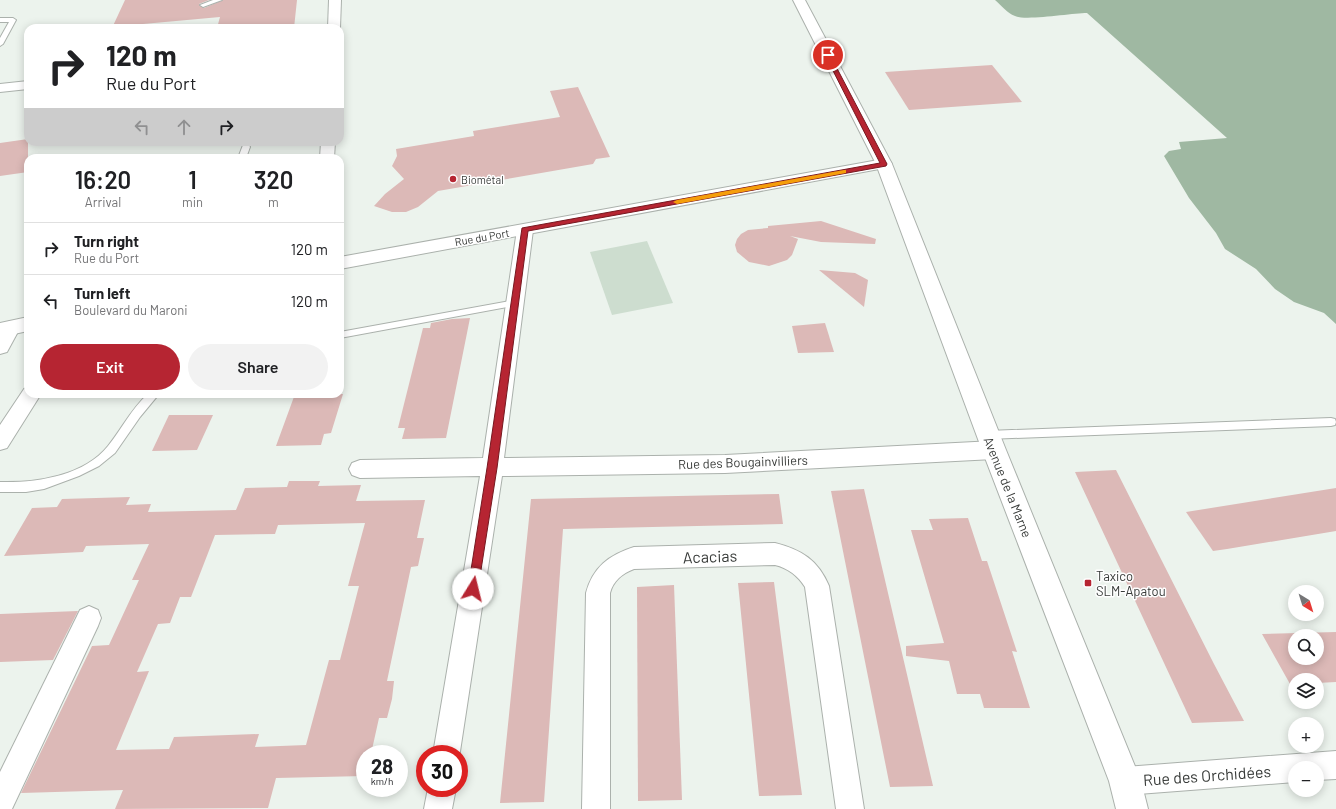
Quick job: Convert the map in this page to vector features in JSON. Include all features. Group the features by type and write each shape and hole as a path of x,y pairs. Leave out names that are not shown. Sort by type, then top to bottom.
{"main road":[{"name":"Avenue de la Marne","path":"799,0 884,164 991,442 1126,781 1132,809"},
{"name":"Rue du Port","path":"344,262 884,164"}],"street":[{"path":"334,24 335,0"},
{"path":"0,88 24,85"},
{"path":"448,745 492,468 525,230"},
{"path":"0,347 13,327"},
{"path":"0,442 28,398"},
{"name":"Rue des Bougainvilliers","path":"360,469 725,464 991,442"},
{"name":"Acacias","path":"596,809 598,593 599,585 602,580 619,564 634,558 775,554 783,555 801,565 814,578 817,586 850,809"},
{"path":"0,803 88,618"},
{"name":"Rue des Orchidées","path":"1126,781 1336,765"},
{"path":"438,809 440,797"}],"lane":[{"path":"203,5 219,0"},
{"path":"0,20 13,20 0,44"},
{"path":"243,154 246,147"},
{"path":"344,334 515,303"},
{"path":"0,487 34,486 52,482 97,462 110,450 142,404 149,398"},
{"path":"991,442 1332,422"}],"shaded area":[{"path":"995,0 1336,0 1336,324 1324,313 1294,302 1275,289 1256,269 1225,249 1216,233 1189,198 1164,156 1169,151 1181,149 1179,142 1227,138 1087,13 1029,18 1021,17 1009,13"},
{"path":"647,241 673,303 612,315 590,252"}],"building":[{"path":"125,0 209,0 199,4 204,8 223,0 297,0 294,24 218,24 220,17 143,24 114,24"},
{"path":"992,65 1022,102 909,110 885,72"},
{"name":"Biométal","path":"578,87 610,157 596,159 593,164 438,191 418,207 406,212 392,212 374,206 385,194 404,179 392,166 397,156 396,149 474,136 473,131 560,117 550,91"},
{"path":"24,140 24,146 28,146 28,154 24,154 24,173 0,176 0,143"},
{"path":"821,221 876,239 875,244 821,242 790,236 798,239 792,255 787,260 769,266 749,262 737,252 735,245 737,239 741,234 748,230 768,228 768,226"},
{"path":"819,270 855,273 868,280 864,307"},
{"path":"470,318 446,438 402,439 405,428 398,428 423,328 430,328 431,323 452,319"},
{"path":"825,323 834,352 798,353 792,326"},
{"path":"294,398 342,398 331,433 324,434 321,445 276,446"},
{"path":"169,415 213,415 197,450 152,451"},
{"path":"1116,470 1244,721 1192,723 1075,472"},
{"path":"289,481 320,481 318,486 361,485 356,501 425,500 417,538 424,538 418,566 411,567 387,681 394,681 392,699 387,718 379,718 373,745 356,745 356,776 276,778 268,808 115,809 123,790 21,793 92,646 109,645 139,580 132,580 149,544 86,546 83,552 4,556 32,508 57,507 62,499 130,497 126,505 151,504 148,512 236,510 245,488 287,487","holes":["365,523 348,586 359,586 340,660 329,660 306,745 255,747 259,734 174,737 169,749 116,750 149,671 137,672 158,624 170,623 180,597 191,597 215,535 275,534 278,525"]},
{"path":"1336,488 1336,531 1227,549 1213,551 1186,512"},
{"path":"864,489 933,786 890,787 831,491"},
{"path":"779,494 783,524 563,529 544,802 500,803 531,499"},
{"path":"968,518 982,561 987,561 1017,652 1012,651 1030,708 984,708 980,694 957,694 949,661 906,656 906,646 944,643 911,530 933,530 929,519"},
{"path":"774,582 802,795 759,796 738,583"},
{"path":"674,585 682,800 638,801 637,587"},
{"path":"78,611 53,660 0,662 0,614"},
{"path":"1324,632 1336,632 1336,682 1324,683 1324,673 1288,673 1288,680 1262,634 1288,633 1288,665 1324,665"}],"slow traffic":[{"path":"677,202 844,172"}],"place":[{"name":"Biométal","path":"453,179"},
{"name":"Taxico SLM-Apatou","path":"1088,583"}],"route":[{"path":"473,589 492,468 525,230 884,164 828,55"}]}
